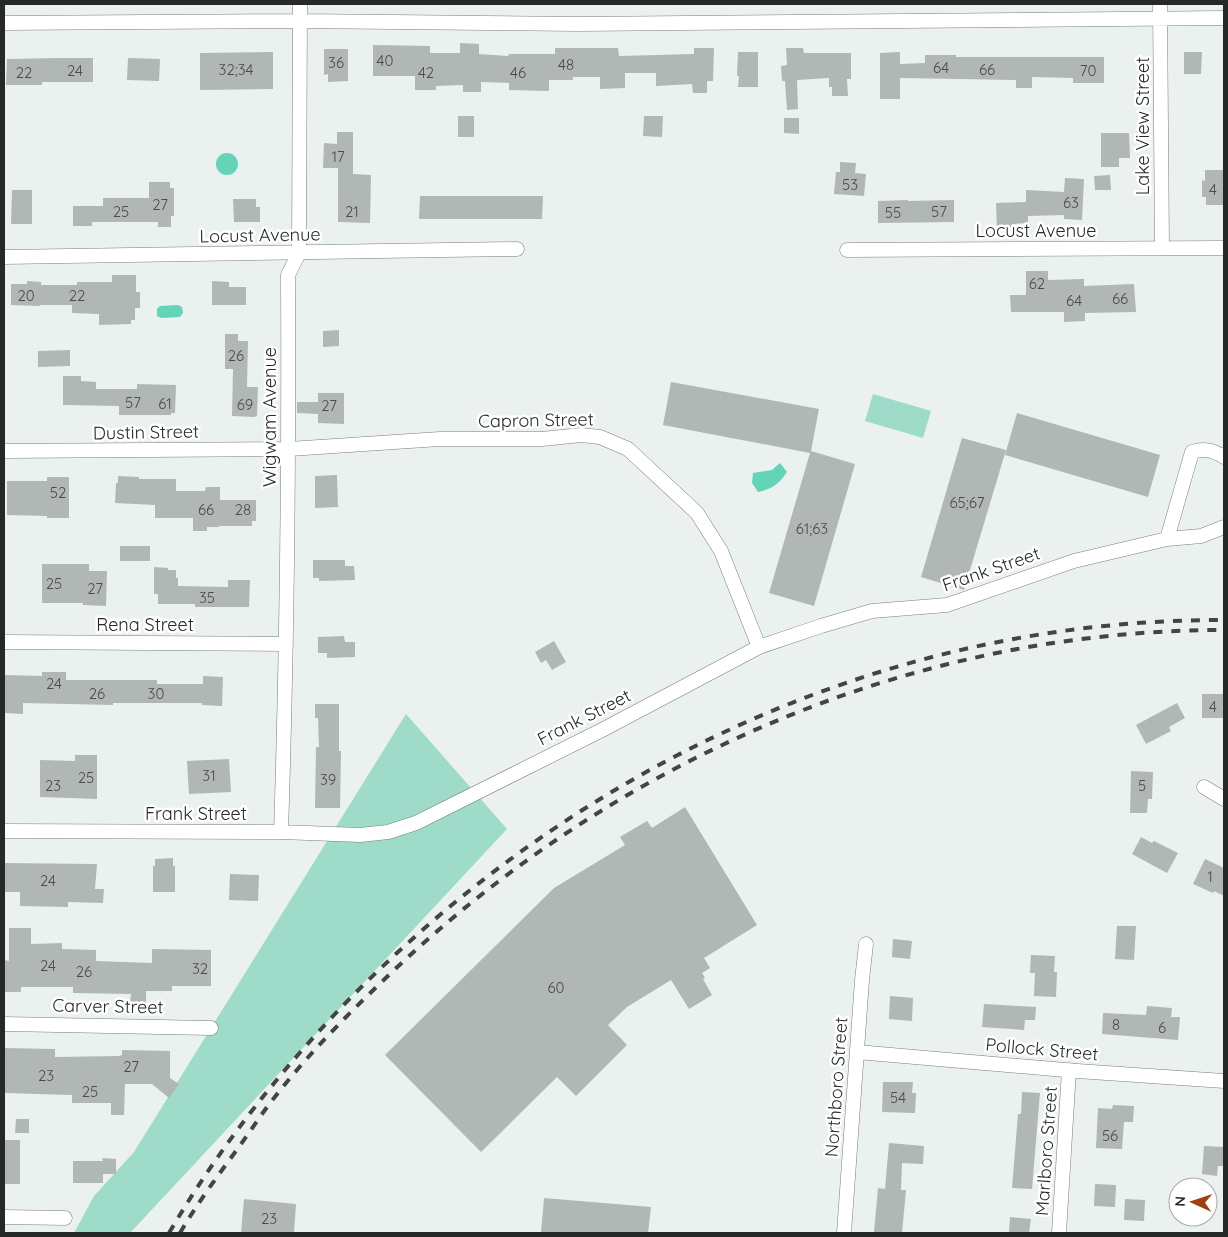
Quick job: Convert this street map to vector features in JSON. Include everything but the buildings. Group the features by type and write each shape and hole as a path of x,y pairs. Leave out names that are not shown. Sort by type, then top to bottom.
{"street":[{"name":"Wigwam Avenue","path":"281,832 289,449 288,275 299,253 300,4"},
{"name":"Lake View Street","path":"1160,4 1162,248"},
{"path":"4,23 300,21 579,24 1224,18"},
{"name":"Locust Avenue","path":"847,250 1224,248"},
{"name":"Locust Avenue","path":"4,257 517,249"},
{"name":"Capron Street","path":"289,449 424,440 542,439 581,435 610,440 628,449 696,513 706,525 722,551 759,647"},
{"name":"Dustin Street","path":"4,451 289,449"},
{"path":"1167,539 1192,452 1201,449 1215,451 1224,457"},
{"name":"Frank Street","path":"4,831 281,832 368,835 388,832 416,823 602,730 759,647 872,611 947,605 1074,560 1167,539 1201,536 1224,527"},
{"name":"Rena Street","path":"4,642 286,644"},
{"path":"1204,787 1224,799"},
{"name":"Northboro Street","path":"844,1233 866,944"},
{"name":"Carver Street","path":"4,1024 211,1028"},
{"name":"Pollock Street","path":"857,1052 1224,1081"},
{"name":"Marlboro Street","path":"1059,1233 1069,1070"},
{"path":"4,1217 65,1218"}],"shaded area":[{"path":"227,153 237,160 238,164 231,174 227,175 217,168 216,164 223,154"},
{"path":"178,305 182,307 183,313 180,317 161,318 157,316 157,309 160,306"},
{"path":"873,394 931,411 923,438 865,421"},
{"path":"780,463 787,472 784,476 775,485 758,492 752,483 753,473 772,470"},
{"path":"406,714 507,829 130,1233 74,1233 94,1196 134,1152"}],"railway":[{"path":"169,1233 225,1146 267,1092 335,1014 426,927 524,849 629,782 739,725 855,680 975,647 1098,627 1224,620"},
{"path":"180,1233 209,1188 287,1081 330,1033 391,973 478,897 572,830 671,771 774,722 882,682 994,654 1108,636 1224,630"}]}
